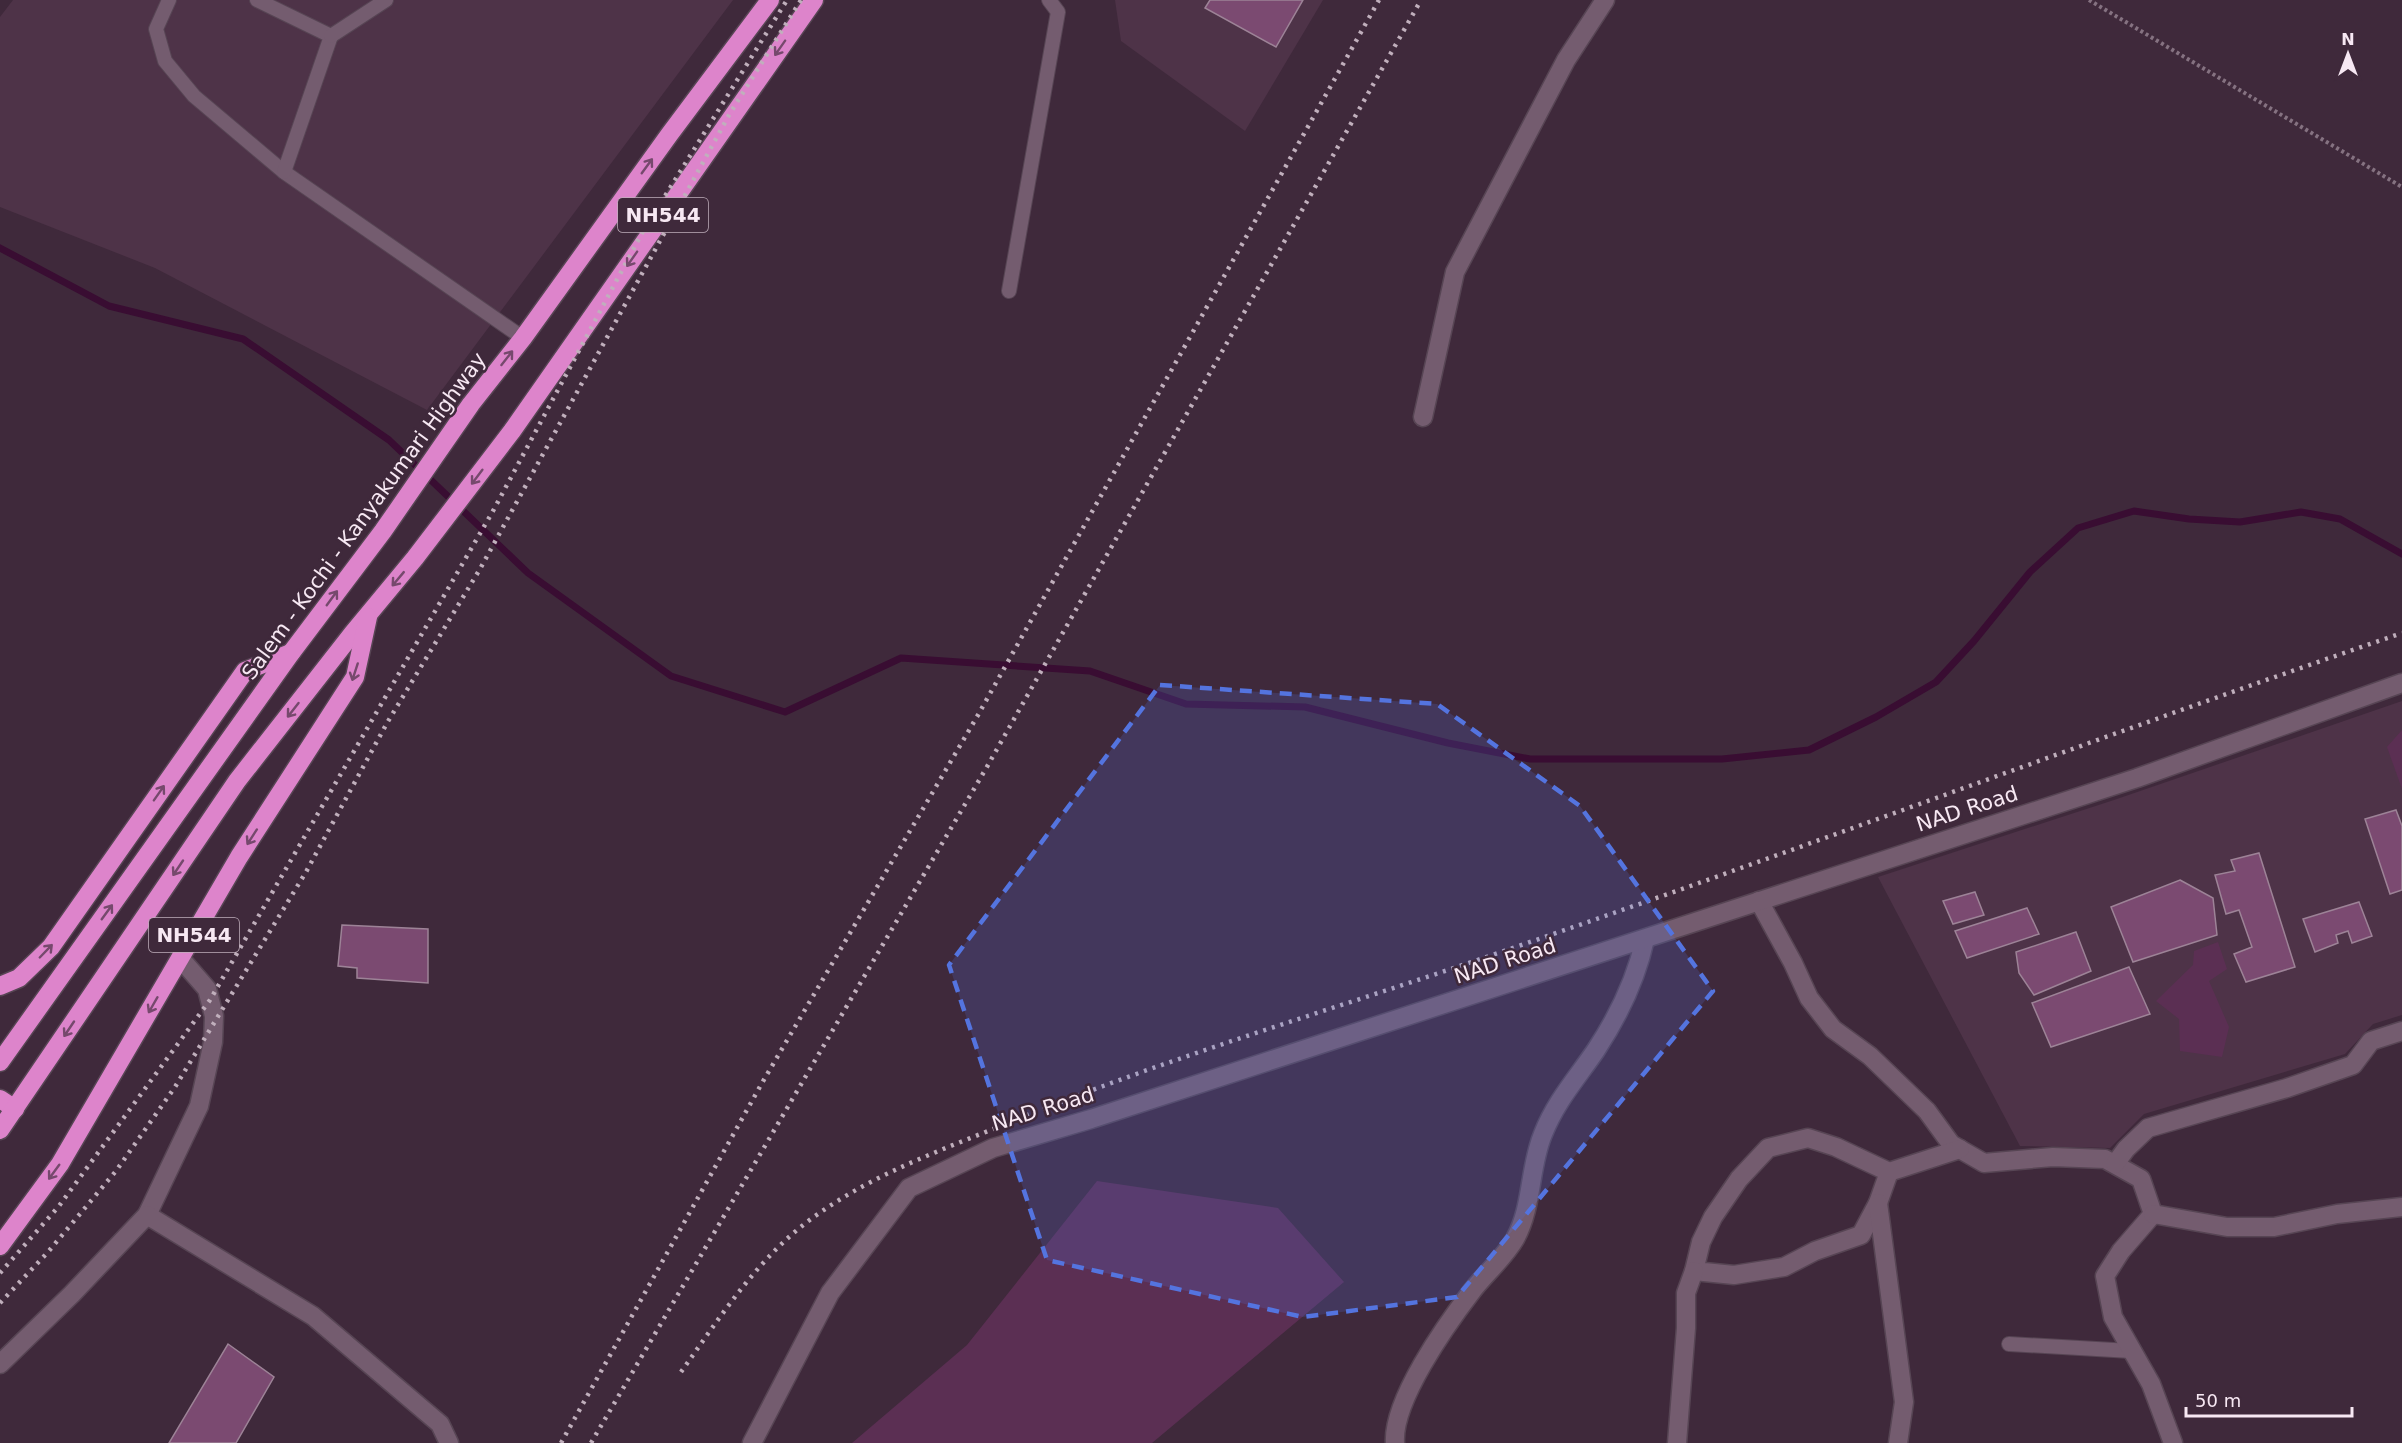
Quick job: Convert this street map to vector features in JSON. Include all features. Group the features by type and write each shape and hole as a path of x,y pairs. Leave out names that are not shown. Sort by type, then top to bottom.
{"highway":[{"name":"Salem - Kochi - Kanyakumari Highway","path":"0,1062 291,653 383,531 471,404 523,338 669,135 770,0"},
{"name":"NH544","path":"0,1246 60,1164 239,857 355,677 368,615 415,558 512,431 814,0"},
{"path":"0,1130 8,1104 237,781 368,615"},
{"path":"0,986 19,978 51,947 245,671 291,653"}],"street":[{"path":"1423,417 1455,272 1566,60 1605,0"},
{"name":"NAD Road","path":"752,1443 830,1293 909,1188 993,1148 1102,1115 2137,778 2402,684"},
{"path":"1759,901 1793,963 1809,998 1833,1029 1870,1056 1927,1111 1951,1144 1984,1163 2053,1158 2105,1159 2141,1179 2153,1214"},
{"path":"1395,1443 1407,1392 1413,1381 1471,1292 1515,1239 1526,1208 1542,1135 1561,1096 1595,1051 1620,1012 1639,967 1645,939"},
{"path":"0,1364 72,1294 147,1215 199,1106 213,1042 214,1016 207,989 180,958"},
{"path":"2115,1164 2126,1149 2148,1128 2287,1088 2353,1065 2371,1041 2402,1031"},
{"path":"1677,1443 1686,1328 1686,1293 1701,1242 1713,1217 1739,1179 1768,1148 1808,1138 1836,1147 1889,1172 1960,1149"},
{"path":"1694,1271 1734,1275 1784,1268 1815,1251 1861,1235 1878,1203 1889,1172"},
{"path":"1878,1203 1904,1402 1898,1443"},
{"path":"2153,1214 2227,1227 2274,1227 2337,1214 2402,1207"},
{"path":"2153,1214 2121,1251 2105,1276 2114,1317 2151,1384 2173,1443"},
{"path":"147,1215 313,1316 440,1424 449,1443"}],"lane":[{"path":"169,0 156,29 165,61 194,96 284,172 523,338"},
{"path":"284,172 331,36 386,0"},
{"path":"1009,291 1058,12 1049,0"},
{"path":"261,1 331,36"},
{"path":"2009,1344 2131,1351"}],"path":[{"path":"2089,0 2402,187"}],"highlighted area":[{"path":"1160,685 1437,704 1580,806 1713,991 1457,1297 1303,1317 1047,1260 949,965"}],"shaded area":[{"path":"13,0 733,0 427,410 155,268 0,207 0,17"},
{"path":"1115,0 1323,0 1245,131 1121,41"},
{"path":"2402,701 2402,1015 2373,1024 2345,1054 2144,1114 2110,1148 2020,1146 1878,877 2114,800"},
{"path":"2402,730 2402,789 2387,747"},
{"path":"2218,942 2227,969 2209,981 2229,1027 2222,1057 2180,1051 2179,1019 2156,1001 2193,965 2194,951"},
{"path":"1097,1181 1278,1208 1344,1282 1152,1443 852,1443 967,1345"}],"building":[{"path":"1210,0 1303,0 1276,47 1205,8"},
{"path":"2396,810 2402,826 2402,890 2390,894 2365,819"},
{"path":"2259,853 2295,967 2246,982 2234,954 2252,947 2239,910 2226,914 2215,875 2235,871 2231,860"},
{"path":"2180,880 2213,898 2217,935 2133,962 2111,907"},
{"path":"1975,892 1984,915 1953,924 1943,901"},
{"path":"2359,902 2372,936 2352,943 2348,931 2336,935 2338,943 2315,952 2303,919"},
{"path":"2027,908 2039,934 1967,958 1955,931"},
{"path":"342,925 428,929 428,983 357,978 357,968 338,966"},
{"path":"2076,932 2091,971 2034,995 2019,973 2016,952"},
{"path":"2129,967 2150,1014 2051,1047 2032,1003"},
{"path":"228,1344 274,1377 236,1443 169,1443"}],"waterway":[{"path":"0,248 109,306 243,339 389,440 528,573 671,676 785,712 901,658 1090,671 1186,704 1305,707 1448,743 1530,759 1722,759 1809,750 1876,717 1936,682 1974,641 2030,572 2078,528 2134,511 2189,519 2240,522 2301,512 2340,519 2402,554"}],"railway":[{"path":"0,1273 59,1206 210,1000 493,511 642,233 787,0"},
{"path":"0,1303 48,1252 116,1171 175,1087 306,872 387,723 480,569 729,115 801,0"},
{"path":"561,1443 762,1083 978,715 1379,0"},
{"path":"591,1443 988,765 1421,0"},
{"path":"681,1372 743,1287 797,1230 861,1187 928,1155 1053,1105 1165,1064 1568,929 2402,633"}]}
